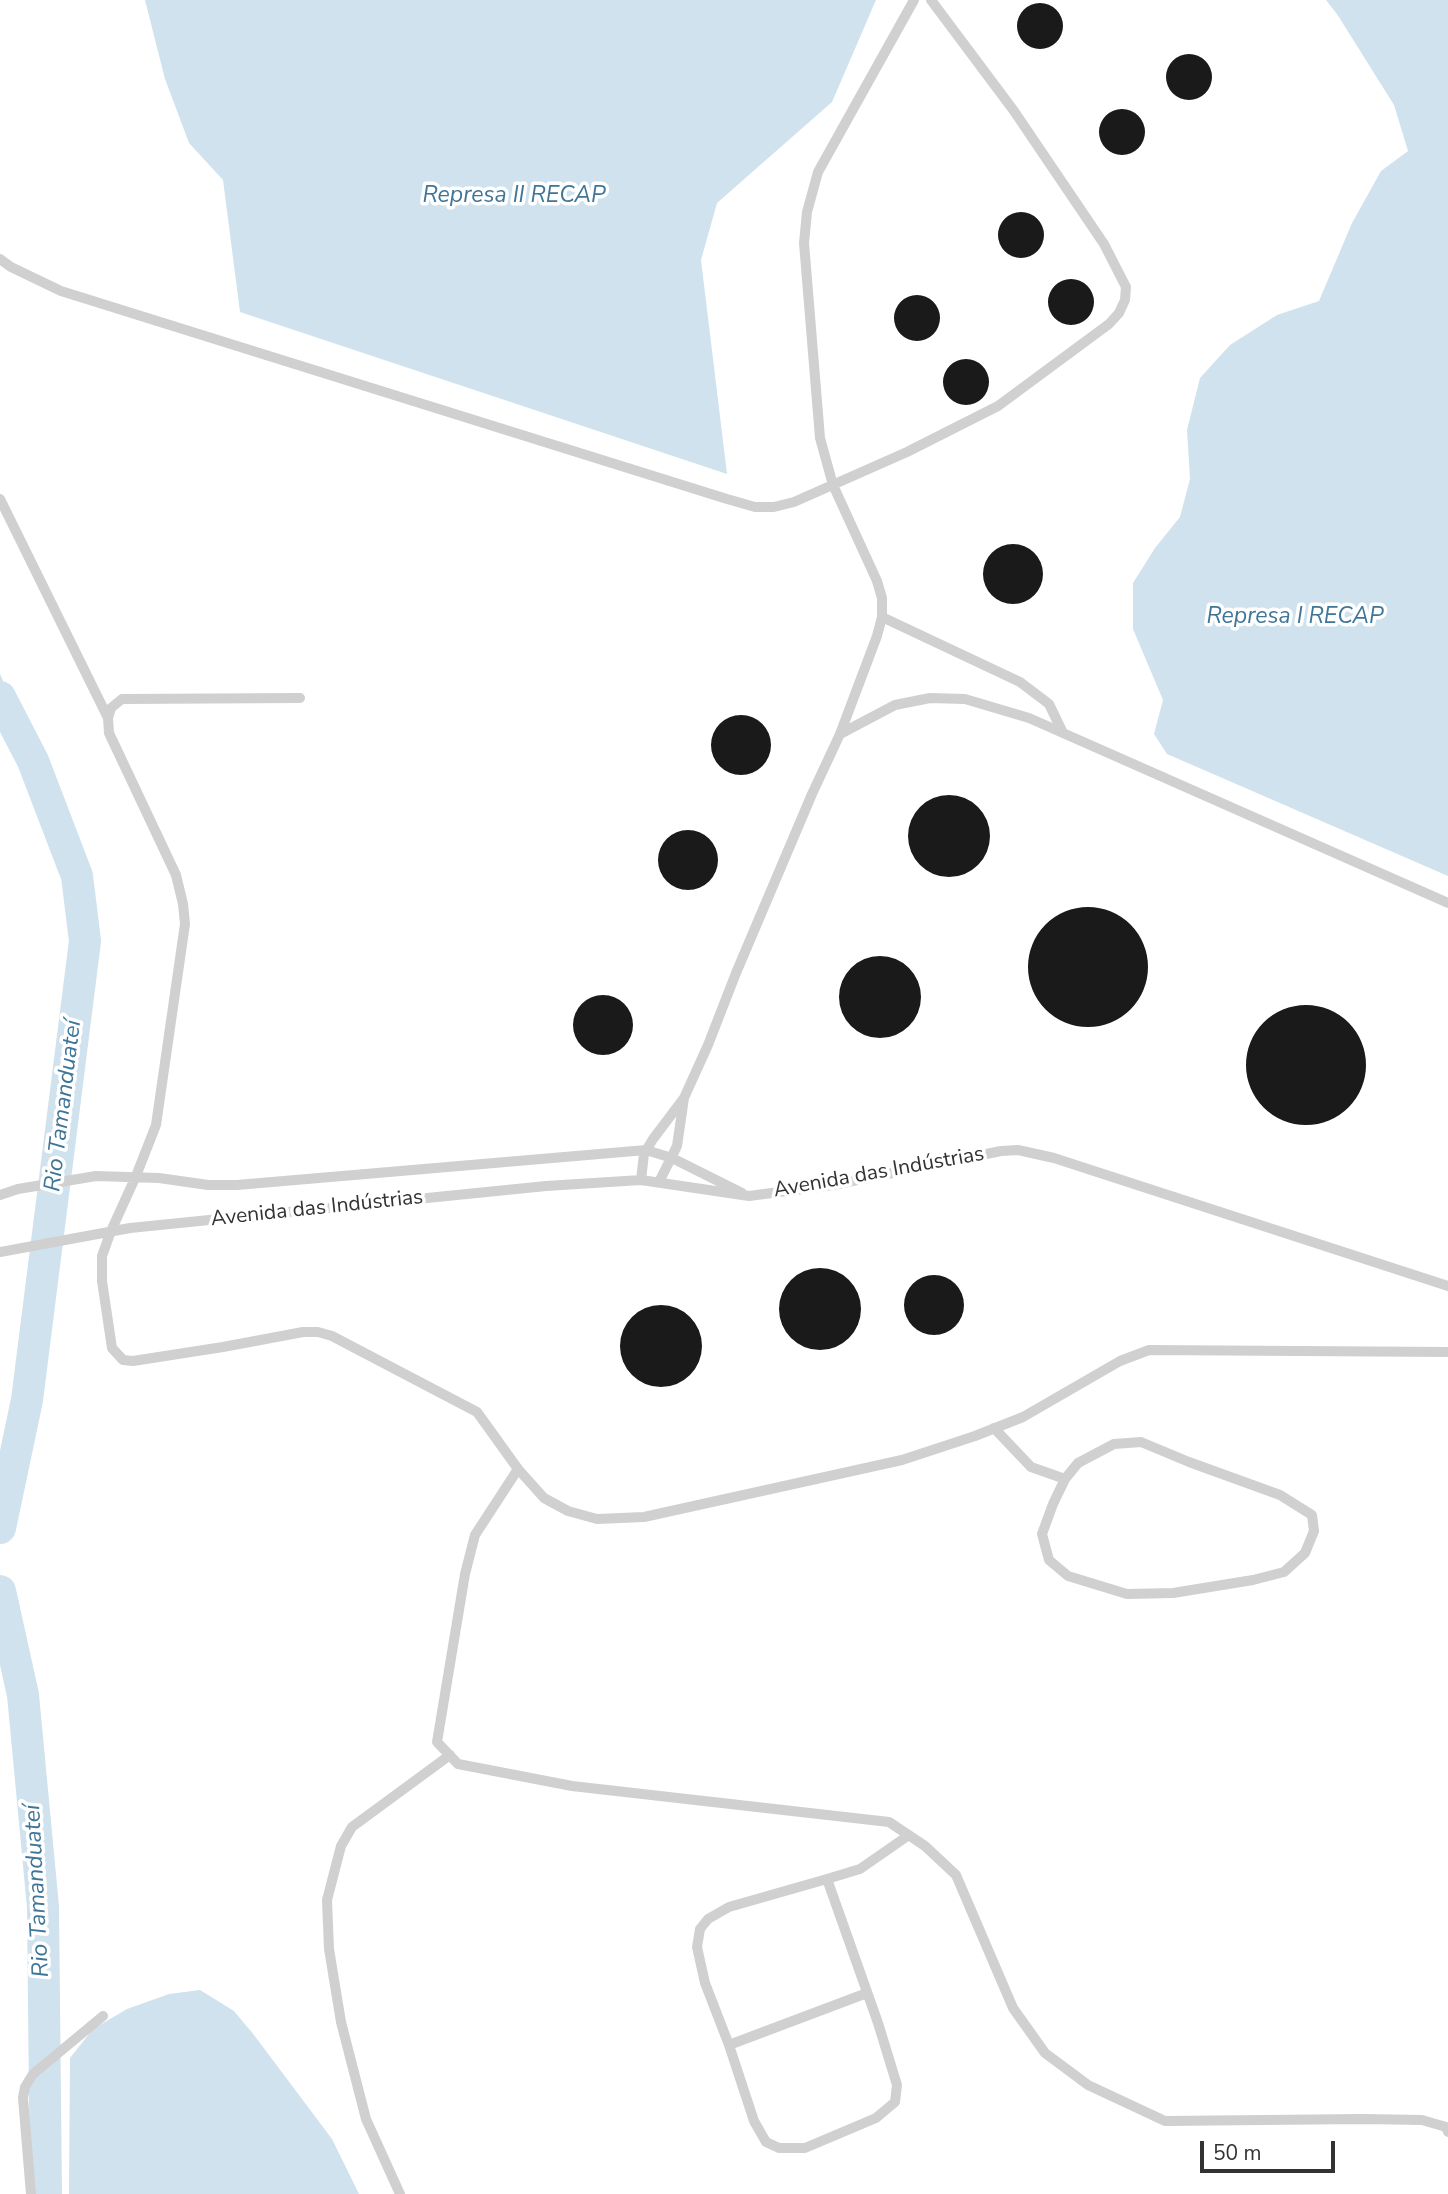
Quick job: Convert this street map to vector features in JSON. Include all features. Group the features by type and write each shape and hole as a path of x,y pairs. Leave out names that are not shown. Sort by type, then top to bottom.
{"lane":[{"path":"641,1180 642,1161 646,1150 684,1098 708,1045 736,973 840,734 882,617 877,581 833,485 820,438 804,243 807,212 818,172 914,0"},
{"path":"0,259 61,291 755,507 774,507 794,502 907,452 998,406 1108,324 1119,313 1125,300 1126,287 1104,244 1014,111 931,0"},
{"path":"0,499 108,718"},
{"path":"882,617 1020,682 1049,704 1063,733"},
{"path":"300,698 122,699 111,708 108,718 109,733 176,875 185,924 156,1125 102,1256 102,1281 112,1348 123,1360 133,1361 223,1348 303,1332 332,1336 477,1412 517,1469 544,1498 568,1511 597,1519 644,1517 902,1460 1023,1417 1120,1361 1149,1350 1448,1352"},
{"path":"840,734 895,705 930,698 965,699 1029,718 1448,903"},
{"path":"659,1182 678,1140 684,1098"},
{"path":"646,1150 672,1158 749,1196"},
{"name":"Avenida das Indústrias","path":"0,1195 18,1189 96,1176 136,1176 208,1185 237,1185 646,1150"},
{"name":"Avenida das Indústrias","path":"5,1250 111,1231 546,1186 641,1180 749,1196 833,1185 1000,1151 1026,1151 1448,1286"},
{"path":"994,1428 1031,1467 1065,1479"},
{"path":"1141,1442 1280,1495 1312,1515 1314,1531 1305,1553 1284,1572 1174,1593 1127,1594 1068,1576 1049,1560 1042,1534 1065,1479 1078,1463 1114,1444 1141,1442"},
{"path":"517,1469 475,1535 465,1574 437,1742 458,1763 572,1786 889,1822 925,1846 956,1875 1013,2008 1045,2053 1088,2085 1165,2121 1422,2120 1447,2129"},
{"path":"400,2194 366,2119 341,2022 329,1949 327,1900 341,1846 352,1827 450,1755"},
{"path":"827,1878 897,2085 895,2102 876,2118 805,2148 779,2148 766,2142 754,2121 705,1983 697,1947 700,1929 708,1919 729,1908 827,1878 860,1869 909,1835"},
{"path":"729,2045 867,1993"},
{"path":"31,2194 23,2098 28,2081 103,2016"}],"water":[{"name":"Represa II RECAP","path":"145,0 876,0 832,102 717,203 701,260 727,474 240,312 223,180 189,143 165,79"},
{"name":"Represa I RECAP","path":"1326,0 1448,0 1448,876 1167,754 1154,734 1163,700 1133,629 1133,583 1155,548 1180,517 1190,479 1187,430 1200,378 1230,345 1277,315 1319,301 1352,223 1381,171 1408,151 1394,105"},
{"path":"0,674 9,694 33,761 0,709"},
{"path":"200,1990 234,2011 254,2035 332,2139 359,2194 69,2194 70,2058 93,2029 127,2009 169,1994"}],"building":[{"path":"1040,3 1057,9 1063,26 1057,43 1040,49 1023,43 1017,26 1023,9"},
{"path":"1189,54 1206,60 1212,77 1206,94 1189,100 1172,94 1166,77 1172,60"},
{"path":"1122,109 1139,115 1145,132 1139,149 1122,155 1105,149 1099,132 1105,115"},
{"path":"1021,212 1038,218 1044,235 1038,252 1021,258 1004,252 998,235 1004,218"},
{"path":"1071,279 1088,285 1094,302 1088,319 1071,325 1054,319 1048,302 1054,285"},
{"path":"917,295 934,301 940,318 934,335 917,341 900,335 894,318 900,301"},
{"path":"966,359 983,365 989,382 983,399 966,405 949,399 943,382 949,365"},
{"path":"1013,544 1030,549 1038,557 1043,574 1038,591 1030,599 1013,604 996,599 988,591 983,574 988,557 996,549"},
{"path":"741,715 758,720 766,728 771,745 766,762 758,770 741,775 724,770 716,762 711,745 716,728 724,720"},
{"path":"949,795 965,798 978,807 987,820 990,836 987,852 978,865 965,874 949,877 933,874 920,865 911,852 908,836 911,820 920,807 933,798"},
{"path":"688,830 705,835 713,843 718,860 713,877 705,885 688,890 671,885 663,877 658,860 663,843 671,835"},
{"path":"1088,907 1111,912 1130,925 1143,944 1148,967 1143,990 1130,1009 1111,1022 1088,1027 1065,1022 1046,1009 1033,990 1028,967 1033,944 1046,925 1065,912"},
{"path":"880,956 896,959 909,968 918,981 921,997 918,1013 909,1026 896,1035 880,1038 864,1035 851,1026 842,1013 839,997 842,981 851,968 864,959"},
{"path":"603,995 620,1000 628,1008 633,1025 628,1042 620,1050 603,1055 586,1050 578,1042 573,1025 578,1008 586,1000"},
{"path":"1306,1005 1329,1010 1348,1023 1361,1042 1366,1065 1361,1088 1348,1107 1329,1120 1306,1125 1283,1120 1264,1107 1251,1088 1246,1065 1251,1042 1264,1023 1283,1010"},
{"path":"820,1268 836,1271 849,1280 858,1293 861,1309 858,1325 849,1338 836,1347 820,1350 804,1347 791,1338 782,1325 779,1309 782,1293 791,1280 804,1271"},
{"path":"934,1275 951,1280 959,1288 964,1305 959,1322 951,1330 934,1335 917,1330 909,1322 904,1305 909,1288 917,1280"},
{"path":"661,1305 677,1308 690,1317 699,1330 702,1346 699,1362 690,1375 677,1384 661,1387 645,1384 632,1375 623,1362 620,1346 623,1330 632,1317 645,1308"}],"waterway":[{"name":"Rio Tamanduateí","path":"0,697 33,761 77,876 85,941 27,1400 0,1528"},
{"name":"Rio Tamanduateí","path":"0,1591 23,1695 43,1907 46,2194"}]}
